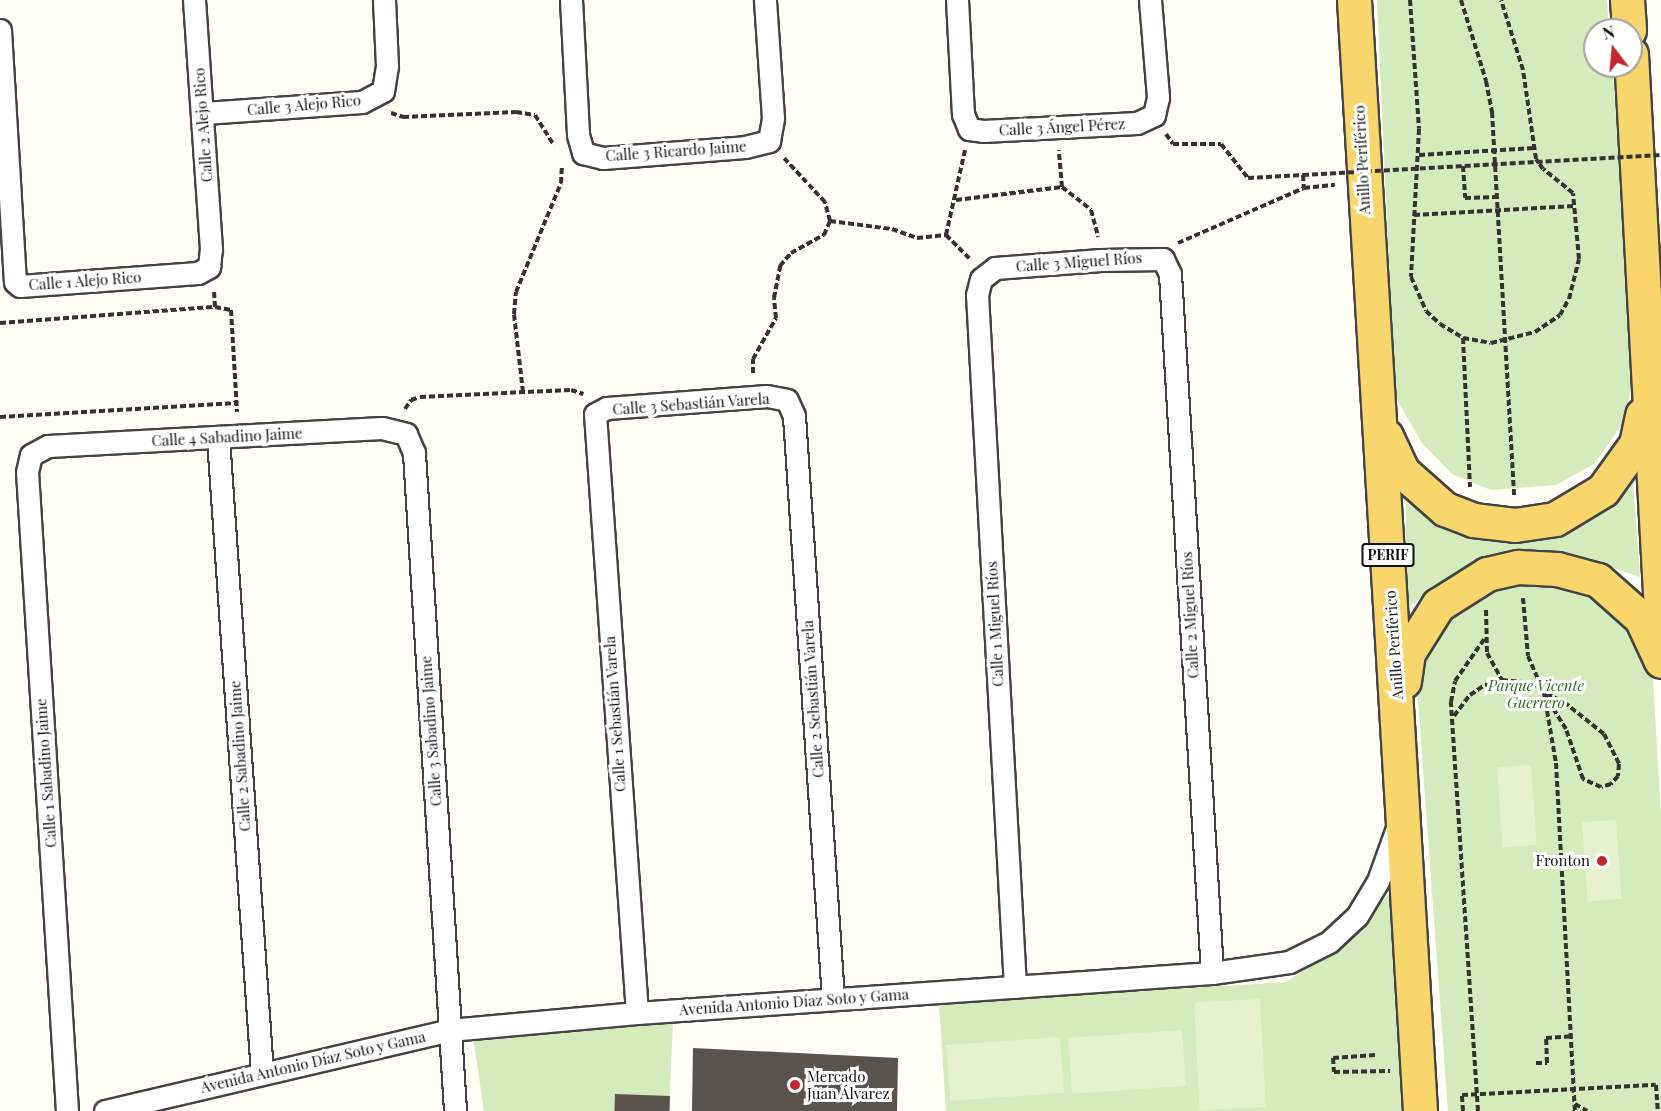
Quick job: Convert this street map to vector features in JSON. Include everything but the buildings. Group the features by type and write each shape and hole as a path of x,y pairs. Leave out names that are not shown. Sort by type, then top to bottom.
{"main road":[{"name":"Anillo Periférico","path":"1353,0 1362,183 1399,716 1420,1111"},
{"path":"1627,0 1628,18"},
{"path":"1632,78 1647,389 1661,612"},
{"path":"1379,421 1402,472 1445,509 1473,520 1515,525 1555,519 1603,490 1636,444 1647,389"},
{"path":"1399,716 1408,653 1438,605 1486,574 1518,567 1557,569 1598,580 1641,618 1661,662"}],"street":[{"name":"Calle 2 Alejo Rico","path":"194,0 204,113 211,249"},
{"name":"Calle 3 Alejo Rico","path":"204,113 362,102 382,91 387,66 384,0"},
{"name":"Calle 3 Ricardo Jaime","path":"572,0 578,135 583,153 615,157 745,147 769,141"},
{"path":"765,0 773,118 769,141"},
{"path":"957,0 963,114 969,129"},
{"path":"1150,0 1158,98 1154,115"},
{"name":"Calle 1 Alejo Rico","path":"0,30 15,282 21,286 198,273 208,267 211,249"},
{"name":"Calle 3 Ángel Pérez","path":"969,129 1058,128 1137,123 1154,115"},
{"name":"Calle 3 Miguel Ríos","path":"990,272 1101,260 1163,259"},
{"name":"Calle 2 Miguel Ríos","path":"1163,259 1170,273 1212,973"},
{"name":"Calle 1 Miguel Ríos","path":"990,272 977,294 1015,987"},
{"name":"Calle 3 Sebastián Varela","path":"595,414 607,408 754,398 787,400"},
{"name":"Calle 2 Sebastián Varela","path":"787,400 794,416 833,999"},
{"name":"Calle 1 Sebastián Varela","path":"595,414 637,1013"},
{"name":"Calle 4 Sabadino Jaime","path":"48,446 382,428 406,434"},
{"name":"Calle 3 Sabadino Jaime","path":"406,434 414,453 455,1111"},
{"name":"Calle 2 Sabadino Jaime","path":"218,438 262,1073"},
{"name":"Calle 1 Sabadino Jaime","path":"48,446 31,455 27,472 67,1111"},
{"name":"Avenida Antonio Díaz Soto y Gama","path":"105,1111 449,1030 637,1013 1212,973 1289,963 1329,942 1357,916 1378,881 1404,807"}],"path":[{"path":"1410,0 1419,155 1411,277 1426,311 1463,338 1491,343 1536,333 1560,315 1576,278 1579,242 1575,206 1568,185 1543,169 1535,148 1523,70 1501,0"},
{"path":"362,102 403,117 516,112 535,116 544,126 562,164 561,183 516,292 514,314 523,392"},
{"path":"1154,115 1173,144 1221,144 1248,178 1661,155"},
{"path":"1058,128 1062,187"},
{"path":"946,235 956,200 969,129"},
{"path":"754,398 753,359 776,318 774,298 780,266 791,253 824,235 830,220 825,202 769,141"},
{"path":"1419,155 1535,148"},
{"path":"1463,166 1465,198 1497,196"},
{"path":"1304,175 1304,188"},
{"path":"1163,259 1181,239 1304,188 1362,183"},
{"path":"956,200 1062,187 1091,210 1101,260"},
{"path":"1414,215 1575,206"},
{"path":"830,220 892,229 917,238 946,235 990,272"},
{"path":"211,249 214,307"},
{"path":"0,323 214,307 231,310 239,436"},
{"path":"1463,338 1470,491"},
{"path":"406,434 405,409 411,400 571,390 584,394 595,414"},
{"path":"0,417 236,403"},
{"path":"1487,601 1485,638 1492,666 1502,680"},
{"path":"1478,1111 1454,717 1451,702 1455,681 1485,638"},
{"path":"1454,717 1470,695 1502,680 1522,682 1544,693 1589,720 1604,734 1616,751 1619,764 1618,776 1611,784 1601,787 1583,779 1566,729 1544,693"},
{"path":"1536,1064 1547,1063 1546,1038 1572,1036"},
{"path":"1375,1055 1333,1058 1334,1072 1377,1071"},
{"path":"1463,1111 1462,1095 1656,1084 1658,1111"},
{"path":"1574,1104 1587,1111"}],"green space":[{"path":"1377,0 1607,0 1608,18 1583,18 1583,78 1613,78 1636,371 1623,423 1594,464 1556,485 1491,490 1452,474 1422,443 1395,396"},
{"path":"1633,482 1640,577 1578,556 1510,557 1434,588 1405,610 1406,503 1452,530 1492,542 1555,533 1593,517"},
{"name":"Parque Vicente Guerrero","path":"1519,573 1608,595 1652,662 1661,817 1661,1111 1448,1111 1417,686 1422,649 1434,622"},
{"name":"Fronton","path":"1531,765 1537,845 1503,847 1497,767"},
{"name":"Fronton","path":"1616,820 1622,899 1588,901 1582,822"},
{"path":"1389,894 1403,1111 946,1111 939,1004 1286,982 1341,946"},
{"path":"1260,999 1266,1107 1200,1110 1194,1002"},
{"path":"673,1022 669,1111 484,1111 473,1037"},
{"path":"1182,1030 1186,1086 1072,1094 1068,1038"},
{"path":"1060,1037 1064,1093 950,1101 946,1045"}],"place":[{"name":"Fronton","path":"1602,861"},
{"name":"Mercado Juan Álvarez","path":"795,1085"}]}
